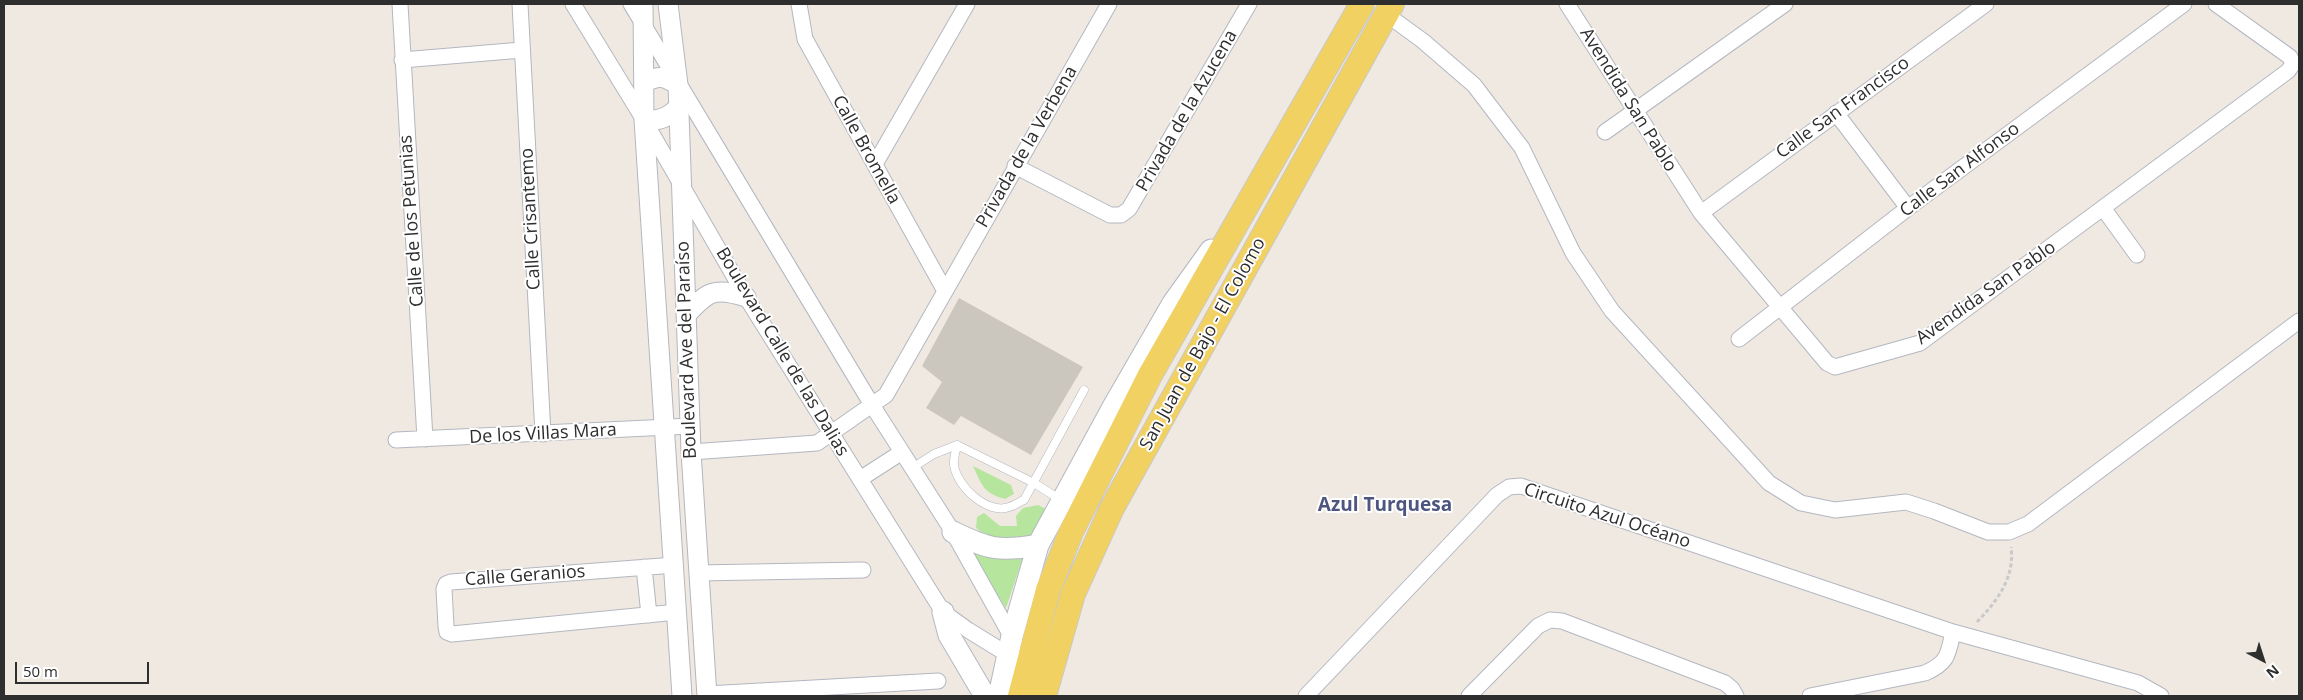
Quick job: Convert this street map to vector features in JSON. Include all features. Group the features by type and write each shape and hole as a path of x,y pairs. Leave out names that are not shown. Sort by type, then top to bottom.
{"main road":[{"name":"San Juan de Bajo - El Colomo","path":"1020,696 1015,652 1048,590 1071,532 1150,375 1362,4"},
{"name":"San Juan de Bajo - El Colomo","path":"1047,693 1073,594 1112,508 1389,9"},
{"path":"999,696 1015,652 1038,545 1113,407 1173,303 1256,187"},
{"path":"953,532 978,544 995,549 1012,550 1038,545"},
{"path":"943,612 949,635 985,696"}],"street":[{"name":"Calle de los Petunias","path":"400,4 425,439"},
{"name":"Calle Crisantemo","path":"520,4 543,434"},
{"name":"Boulevard Calle de las Dalias","path":"573,4 644,120 746,296 943,612 968,630 1015,652"},
{"name":"Boulevard Calle de las Dalias","path":"631,4 872,405 953,532 1015,652 1047,693"},
{"name":"Boulevard Ave del Paraíso","path":"643,4 644,120 675,565 682,696"},
{"name":"Boulevard Ave del Paraíso","path":"668,4 678,85 690,452 707,695"},
{"name":"Calle Bromella","path":"799,4 806,39 944,291"},
{"path":"875,164 967,4"},
{"name":"Privada de la Verbena","path":"690,452 817,443 886,395 1109,4"},
{"name":"Privada de la Azucena","path":"1015,166 1110,215 1121,215 1129,209 1249,4"},
{"path":"1605,132 1785,4"},
{"name":"Calle San Francisco","path":"1701,213 1836,112 1986,4"},
{"name":"Calle San Alfonso","path":"1739,339 1908,208 2184,4"},
{"path":"2216,4 2290,57 2296,64"},
{"name":"Avendida San Pablo","path":"1574,6 1669,165 1701,213 1827,363 1835,367 1920,343 2296,64"},
{"path":"1389,9 1474,85 1522,148 1573,253 1612,311 1769,483 1801,503 1835,510 1906,502 1988,532 2009,532 2028,524 2299,321"},
{"path":"402,60 522,50"},
{"path":"644,82 657,76 668,78 678,85"},
{"path":"644,120 656,121 668,117 678,108"},
{"path":"1836,112 1908,208"},
{"path":"2103,208 2137,255"},
{"path":"686,315 702,298 723,290 746,296"},
{"name":"De los Villas Mara","path":"396,440 690,426"},
{"path":"860,479 902,452"},
{"name":"Circuito Azul Océano","path":"1306,696 1497,495 1509,487 1521,486 1953,632 2138,683 2161,696"},
{"name":"Calle Geranios","path":"675,565 451,582 446,584 444,589 447,632 452,634 677,612"},
{"path":"644,567 649,615"},
{"path":"698,574 862,570"},
{"path":"1469,696 1538,626 1550,620 1562,621 1725,683 1736,696"},
{"path":"1810,696 1925,673 1939,667 1947,657 1953,632"},
{"path":"707,695 938,681"}],"lane":[{"path":"957,446 954,465 961,482 975,497 992,507 1008,508 1024,500 1084,390"},
{"path":"912,468 934,454 957,446 1034,483 1062,500"}],"path":[{"path":"1953,632 1976,624 1992,606 2008,583 2012,557 2009,532"}],"green space":[{"path":"973,466 1011,485 1014,494 1005,499 992,494 981,483"},
{"path":"1038,505 1050,511 1036,539 994,541 976,528 977,517 984,513 1000,526 1017,526 1016,516 1023,508"},
{"path":"964,546 1024,554 1006,608"}],"building":[{"path":"959,298 1083,367 1031,455 961,416 954,425 926,408 942,382 922,366"}],"district":[{"name":"Azul Turquesa","path":"1385,506"}]}
